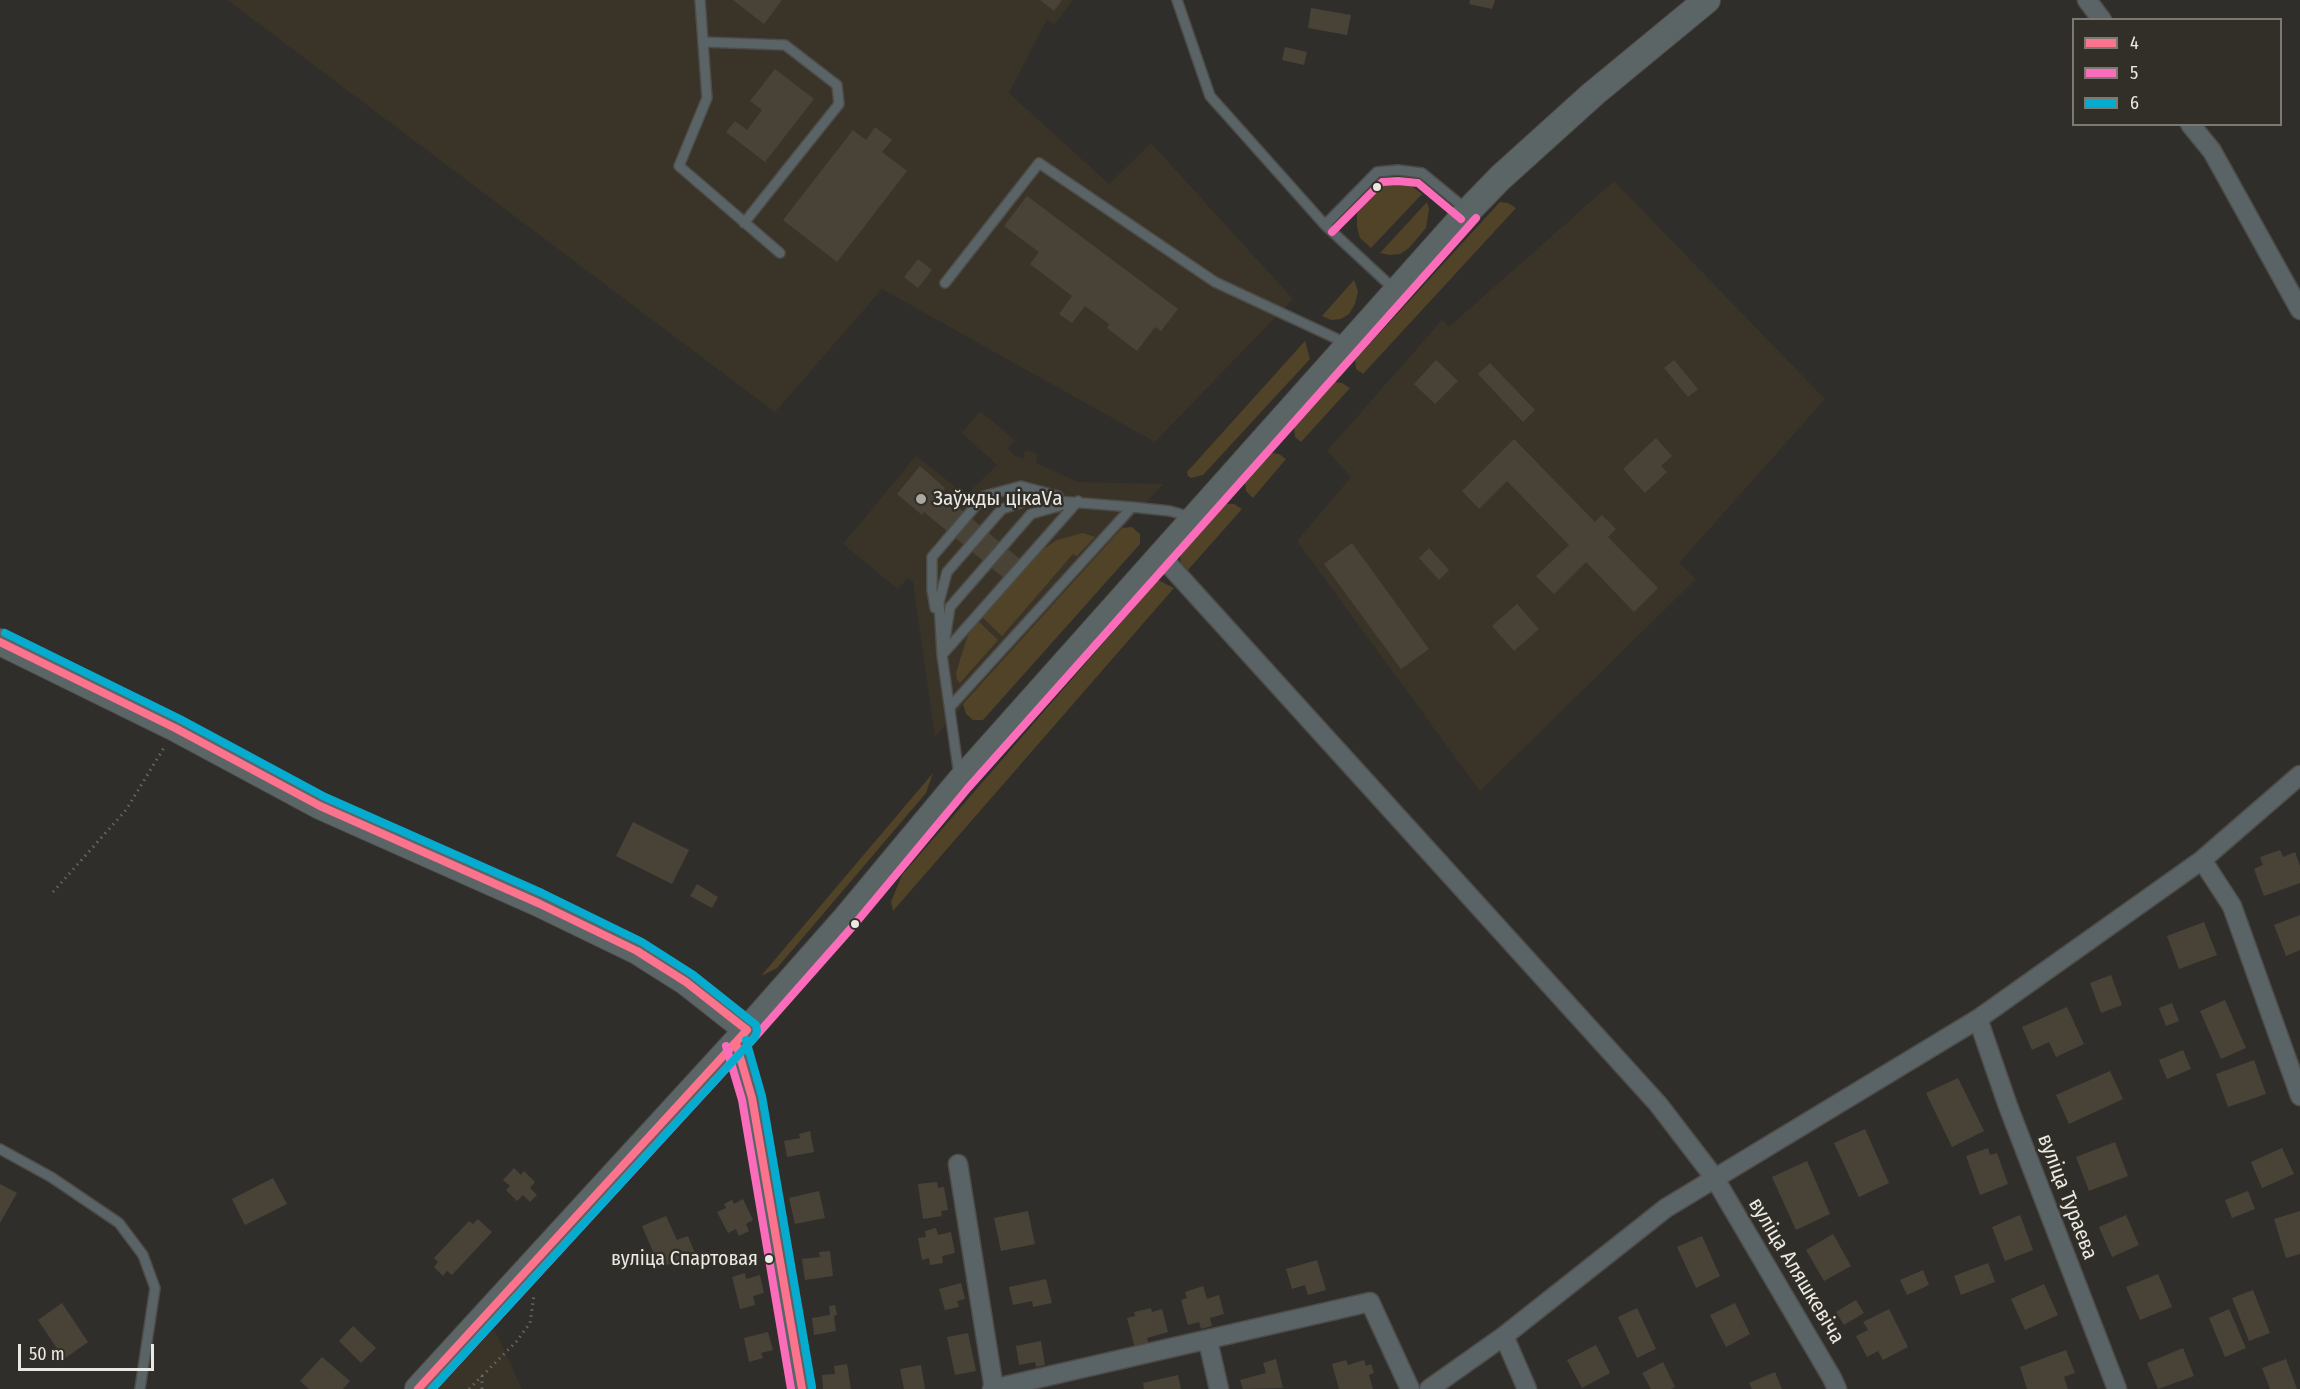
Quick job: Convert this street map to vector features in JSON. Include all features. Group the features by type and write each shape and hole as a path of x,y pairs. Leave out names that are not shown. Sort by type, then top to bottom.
{"street":[{"path":"418,1389 742,1036 846,918 960,781 1468,211 1500,178 1593,94 1707,0"},
{"path":"2087,0 2100,18"},
{"path":"2192,126 2212,151 2300,310"},
{"name":"вуліца Аляшкевіча","path":"1161,556 1658,1104 1714,1177 1837,1389"},
{"path":"0,642 175,728 320,806 538,903 638,951 686,982 742,1036 802,1389"},
{"path":"1429,1389 1504,1336 1666,1208 1978,1019 2202,860 2300,775"},
{"path":"2202,860 2232,906 2300,1096"},
{"name":"вуліца Тураева","path":"1978,1019 2008,1106 2117,1389"},
{"path":"958,1164 993,1389 1370,1302 1410,1389"},
{"path":"1504,1336 1527,1389"},
{"path":"1208,1341 1219,1389"}],"lane":[{"path":"700,0 707,98 679,166 780,253"},
{"path":"1177,0 1210,96 1325,225 1396,291"},
{"path":"703,42 785,45 837,84 839,104 744,223"},
{"path":"945,283 1039,163 1215,282 1348,344"},
{"path":"1325,225 1377,172 1398,170 1422,173 1468,211"},
{"path":"960,781 932,590 932,557 984,496 1021,486 1078,501"},
{"path":"942,655 939,602 947,572 1002,509 1032,499 1078,501 1170,511 1193,518"},
{"path":"942,655 1078,501"},
{"path":"942,655 950,607 1031,514 1078,501"},
{"path":"950,707 1132,507"},
{"path":"0,1149 51,1177 119,1223 143,1255 155,1288 140,1389"}],"path":[{"path":"53,892 126,810 175,728"},
{"path":"470,1389 516,1342 530,1323 534,1293"},
{"path":"482,1376 482,1389"}],"shaded area":[{"path":"227,0 1073,0 1054,25 1047,19 1009,93 1109,184 1151,143 1293,299 1155,442 882,289 775,412"},
{"path":"1399,181 1409,184 1422,194 1371,248 1360,238 1357,214 1363,202 1376,188 1386,182"},
{"path":"1614,181 1825,399 1679,563 1696,579 1480,791 1297,541 1351,477 1327,451 1442,320 1449,327"},
{"path":"1427,202 1429,209 1426,228 1409,248 1400,254 1380,253"},
{"path":"1500,202 1508,203 1516,208 1363,374 1356,369 1355,360"},
{"path":"1354,280 1358,291 1355,304 1349,314 1341,319 1331,320 1322,316"},
{"path":"1305,341 1310,359 1203,475 1191,478 1188,476 1187,472"},
{"path":"1335,382 1350,388 1301,442 1295,437 1294,427"},
{"path":"980,411 1015,440 1008,449 1017,457 1023,459 1025,450 1038,454 1036,463 1078,482 1163,484 935,737 913,582 908,578 898,589 843,544 916,456 966,495 997,465 962,433"},
{"path":"1271,453 1279,454 1286,459 1253,498 1246,491 1245,483"},
{"path":"1226,504 1234,504 1242,509 1188,570 1181,563 1180,555"},
{"path":"1132,527 1140,534 1140,544 983,720 973,720 966,714 963,704 1122,528"},
{"path":"1083,533 1095,537 1077,556 1073,554 1002,636 982,617 1040,551 1057,540"},
{"path":"1158,580 1174,588 893,911 891,902 902,875"},
{"path":"978,621 998,640 960,683 956,673 968,635"},
{"path":"933,773 926,793 777,968 761,976"},
{"path":"494,1328 522,1389 437,1389"}],"building":[{"path":"733,0 782,0 764,24"},
{"path":"1040,0 1062,0 1054,11"},
{"path":"1470,0 1495,0 1492,9 1469,4"},
{"path":"1311,8 1351,15 1347,35 1308,28"},
{"path":"1285,47 1307,52 1304,65 1282,60"},
{"path":"775,69 814,99 765,162 726,132 735,121 747,130 762,110 750,101"},
{"path":"875,127 892,140 882,152 907,171 837,262 783,220 853,130 866,140"},
{"path":"1027,196 1178,309 1161,331 1155,327 1137,351 1107,328 1109,324 1085,306 1072,323 1059,314 1072,296 1030,264 1039,252 1004,226"},
{"path":"918,259 932,270 918,288 904,277"},
{"path":"1436,360 1458,381 1435,404 1414,384"},
{"path":"1674,360 1698,389 1688,397 1664,368"},
{"path":"1490,363 1535,410 1523,422 1478,374"},
{"path":"1656,438 1672,456 1661,466 1667,472 1645,493 1623,469"},
{"path":"1514,439 1595,522 1602,515 1616,529 1608,537 1658,588 1634,612 1586,562 1554,594 1536,576 1569,545 1507,481 1479,509 1462,491"},
{"path":"920,466 945,488 941,493 1021,560 1005,579 924,512 922,515 897,494"},
{"path":"1352,543 1429,649 1401,669 1324,564"},
{"path":"1429,548 1449,570 1439,580 1419,558"},
{"path":"1517,604 1539,629 1514,651 1492,626"},
{"path":"633,822 689,850 672,884 616,856"},
{"path":"2280,850 2283,857 2295,852 2300,866 2300,883 2264,896 2254,869 2263,865 2260,857"},
{"path":"697,884 718,897 712,908 690,896"},
{"path":"2300,915 2300,950 2286,956 2274,925"},
{"path":"2204,922 2217,955 2179,969 2167,936"},
{"path":"2111,975 2122,1005 2101,1013 2090,983"},
{"path":"2225,1000 2246,1048 2221,1059 2200,1011"},
{"path":"2172,1003 2179,1021 2166,1026 2159,1008"},
{"path":"2067,1007 2084,1044 2056,1057 2049,1042 2032,1050 2022,1027"},
{"path":"2183,1050 2191,1069 2167,1079 2159,1060"},
{"path":"2254,1060 2266,1094 2228,1107 2216,1074"},
{"path":"2110,1071 2123,1099 2069,1124 2056,1095"},
{"path":"1958,1078 1984,1131 1952,1147 1926,1093"},
{"path":"1865,1129 1889,1183 1859,1197 1834,1143"},
{"path":"810,1131 814,1152 787,1157 784,1141 800,1138 799,1134"},
{"path":"2115,1142 2128,1176 2089,1191 2076,1157"},
{"path":"1988,1148 1990,1155 1997,1153 2008,1184 1980,1195 1966,1156"},
{"path":"2282,1148 2294,1174 2262,1188 2251,1162"},
{"path":"1807,1161 1830,1214 1796,1230 1772,1177"},
{"path":"514,1168 521,1175 524,1171 535,1182 530,1188 537,1195 530,1202 523,1195 517,1201 506,1190 510,1186 503,1180"},
{"path":"273,1178 287,1204 245,1225 232,1199"},
{"path":"937,1182 938,1188 944,1187 948,1210 941,1211 942,1216 923,1219 918,1184"},
{"path":"0,1184 17,1193 0,1223"},
{"path":"819,1191 825,1218 795,1224 789,1198"},
{"path":"2248,1191 2255,1209 2232,1218 2225,1200"},
{"path":"743,1199 753,1220 746,1224 749,1231 739,1236 736,1229 728,1233 717,1212 726,1208 724,1204 732,1200 734,1204"},
{"path":"1028,1211 1035,1244 1001,1251 994,1218"},
{"path":"2300,1211 2300,1254 2286,1258 2274,1219"},
{"path":"2020,1215 2033,1250 2005,1261 1992,1227"},
{"path":"2126,1215 2139,1245 2112,1257 2099,1227"},
{"path":"666,1216 677,1240 688,1236 695,1253 660,1268 642,1226"},
{"path":"478,1219 492,1232 452,1275 447,1271 443,1276 434,1267 438,1262 434,1258 469,1221 473,1224"},
{"path":"936,1228 938,1235 951,1232 955,1253 942,1256 943,1263 930,1265 929,1258 922,1260 918,1238 926,1237 925,1231"},
{"path":"1833,1234 1851,1266 1824,1281 1806,1250"},
{"path":"1702,1236 1720,1276 1696,1288 1677,1247"},
{"path":"830,1251 833,1276 805,1280 802,1259 820,1257 819,1252"},
{"path":"1317,1260 1326,1290 1308,1295 1305,1285 1292,1289 1286,1269"},
{"path":"1988,1263 1995,1282 1961,1295 1954,1276"},
{"path":"1923,1270 1929,1285 1907,1295 1900,1280"},
{"path":"745,1273 746,1279 760,1275 764,1293 753,1296 755,1305 740,1309 732,1277"},
{"path":"2158,1274 2172,1307 2140,1320 2126,1287"},
{"path":"1046,1279 1052,1303 1033,1307 1032,1301 1013,1305 1009,1287"},
{"path":"961,1283 965,1299 957,1301 959,1307 945,1310 939,1289"},
{"path":"2044,1284 2058,1315 2025,1330 2011,1299"},
{"path":"1203,1286 1207,1299 1219,1295 1224,1314 1210,1318 1212,1326 1201,1329 1199,1322 1188,1325 1181,1300 1187,1298 1185,1292"},
{"path":"2253,1290 2270,1333 2249,1341 2232,1298"},
{"path":"1856,1300 1864,1313 1844,1325 1836,1312"},
{"path":"62,1303 88,1342 64,1359 38,1320"},
{"path":"1735,1303 1750,1334 1726,1347 1710,1315"},
{"path":"835,1305 836,1331 814,1335 812,1318 830,1315 829,1306"},
{"path":"1151,1308 1152,1312 1162,1309 1168,1332 1147,1338 1149,1345 1135,1348 1127,1318 1135,1316 1134,1312"},
{"path":"1637,1308 1656,1349 1637,1358 1618,1317"},
{"path":"1889,1309 1908,1347 1883,1360 1878,1351 1867,1357 1856,1336 1868,1330 1863,1322"},
{"path":"2229,1309 2246,1348 2225,1357 2209,1318"},
{"path":"353,1326 376,1348 361,1363 339,1341"},
{"path":"768,1332 773,1350 761,1353 763,1358 749,1362 744,1338"},
{"path":"968,1333 976,1371 955,1375 947,1337"},
{"path":"1041,1341 1045,1365 1036,1367 1035,1362 1019,1365 1016,1346"},
{"path":"1596,1345 1610,1373 1582,1388 1567,1360"},
{"path":"2183,1348 2194,1376 2158,1389 2147,1363"},
{"path":"2066,1350 2075,1373 2064,1377 2068,1389 2027,1389 2020,1367"},
{"path":"322,1357 350,1381 343,1389 309,1389 300,1381"},
{"path":"1276,1359 1283,1388 1243,1389 1240,1380 1266,1373 1263,1363"},
{"path":"2286,1359 2297,1389 2270,1389 2262,1368"},
{"path":"1346,1360 1348,1365 1364,1360 1366,1366 1371,1364 1374,1373 1369,1375 1373,1389 1339,1389 1332,1364"},
{"path":"1663,1362 1675,1387 1651,1389 1642,1373"},
{"path":"847,1364 851,1389 823,1389 822,1375 835,1374 834,1366"},
{"path":"921,1365 925,1389 904,1389 900,1369"},
{"path":"1775,1372 1782,1389 1752,1389 1749,1383"},
{"path":"1178,1375 1181,1389 1144,1389 1143,1383"}],"transit line":[{"name":"5","path":"1332,232 1382,182 1418,183 1461,219"},
{"name":"5","path":"432,1389 755,1037 854,925 968,788 1476,218"},
{"name":"6","path":"5,633 180,719 325,797 542,893 642,942 692,974 756,1025 755,1037 432,1389"},
{"name":"4","path":"0,642 175,728 320,806 538,903 637,951 686,982 747,1030"},
{"name":"4","path":"418,1389 747,1030"},
{"name":"6","path":"746,1040 762,1096 812,1387"},
{"name":"4","path":"736,1043 752,1098 802,1389"},
{"name":"5","path":"726,1046 742,1100 791,1389"}],"place":[{"name":"Заўжды цікаVа","path":"921,499"},
{"name":"вуліца Спартовая","path":"769,1259"}]}
